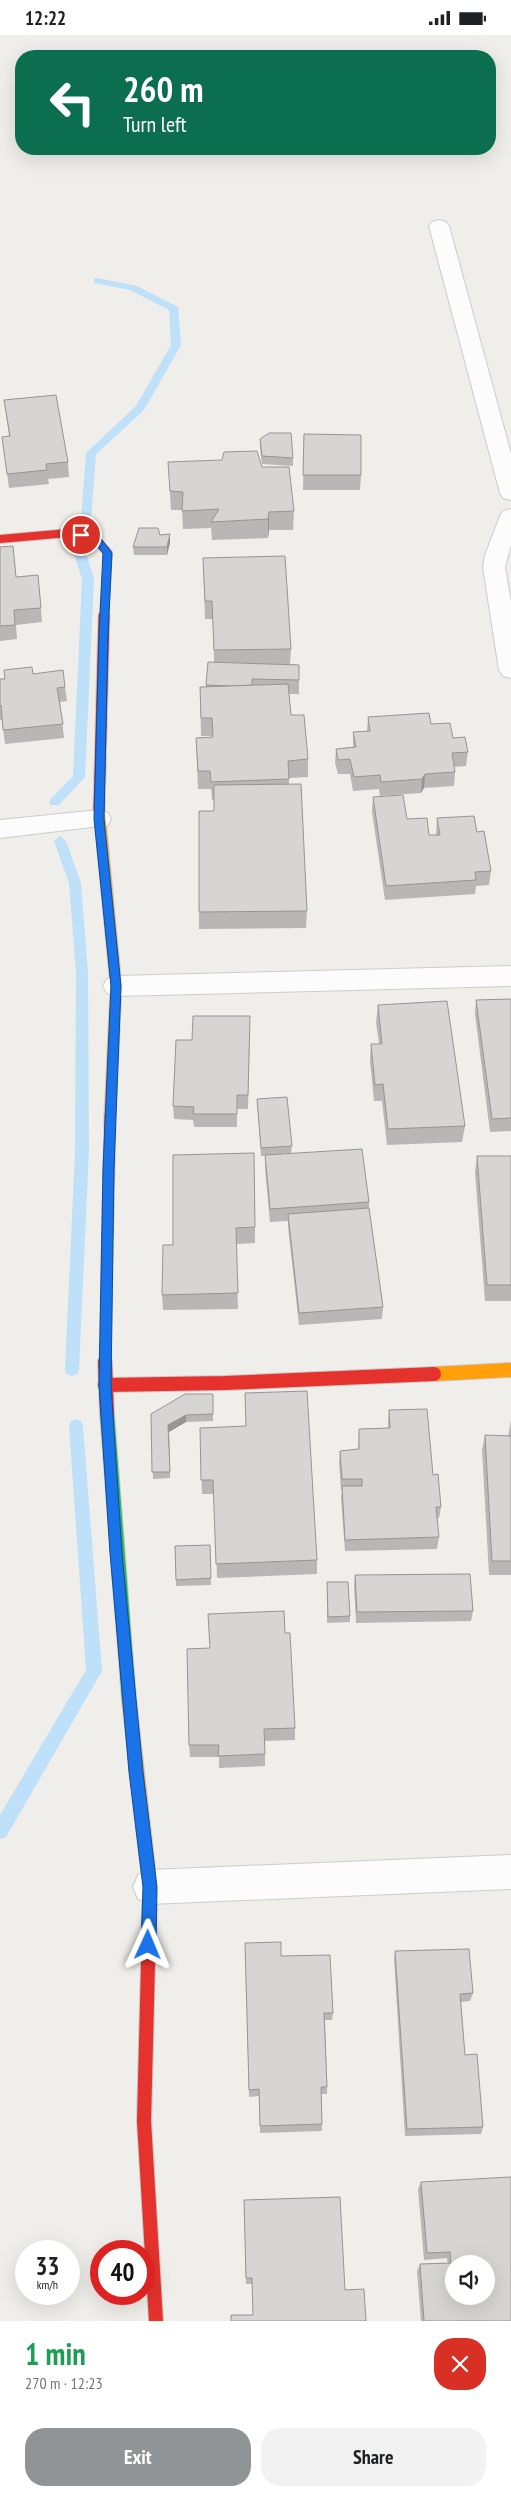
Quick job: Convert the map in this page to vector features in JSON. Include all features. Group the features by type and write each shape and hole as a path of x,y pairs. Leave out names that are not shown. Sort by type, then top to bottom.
{"street":[{"path":"439,226 511,493"},
{"path":"511,516 496,555 494,567 511,670"},
{"path":"0,539 68,533 94,537 108,553 103,635 99,819 116,986 108,1169 105,1385 123,1631 136,1772 150,1887 144,2121 156,2321"},
{"path":"0,829 99,819"},
{"path":"116,986 511,976"},
{"path":"105,1385 225,1383 511,1370"},
{"path":"150,1887 511,1872"}],"building":[{"path":"56,395 68,462 46,464 47,470 7,474 2,437 10,436 4,400"},
{"path":"269,433 291,433 293,458 262,456 260,439"},
{"path":"304,434 361,435 361,475 303,475"},
{"path":"257,451 262,467 289,467 294,511 269,512 268,519 211,522 219,509 182,511 183,492 170,491 168,462 222,460 224,452"},
{"path":"139,528 158,528 160,535 170,534 167,547 133,547"},
{"path":"13,546 16,577 38,575 41,608 14,610 15,625 0,626 0,547"},
{"path":"285,556 291,649 214,650 212,601 205,601 203,558"},
{"path":"208,662 299,665 299,680 252,679 252,685 206,685"},
{"path":"32,667 33,674 63,670 65,687 57,688 63,724 3,730 0,706 0,679 5,679 4,670"},
{"path":"288,684 291,715 304,715 308,759 288,761 289,779 211,782 210,771 198,771 196,738 213,737 212,718 201,718 200,687"},
{"path":"429,713 431,724 450,723 453,738 465,737 468,752 452,753 455,772 425,774 422,779 381,782 380,775 354,777 350,759 338,760 336,749 356,747 353,732 370,731 368,717"},
{"path":"301,784 307,911 199,912 199,811 214,811 214,785"},
{"path":"403,795 407,819 427,818 429,835 440,835 437,818 474,816 477,832 484,831 491,871 475,872 476,880 386,886 373,797"},
{"path":"511,999 511,1118 492,1119 476,1000"},
{"path":"447,1001 465,1126 388,1129 383,1084 375,1085 371,1044 382,1044 378,1005"},
{"path":"193,1016 250,1016 248,1095 237,1095 237,1114 193,1114 194,1107 173,1106 176,1040 192,1040"},
{"path":"287,1097 292,1146 261,1148 257,1099"},
{"path":"362,1149 369,1202 270,1209 265,1155"},
{"path":"254,1153 255,1227 236,1228 238,1293 162,1295 163,1245 173,1245 173,1155"},
{"path":"477,1156 511,1156 511,1285 487,1285"},
{"path":"369,1208 383,1307 299,1313 288,1214"},
{"path":"307,1391 317,1560 216,1564 213,1480 201,1480 200,1428 246,1426 245,1393"},
{"path":"185,1394 213,1394 213,1414 186,1415 168,1425 170,1472 152,1472 151,1414"},
{"path":"427,1409 433,1475 438,1474 441,1507 436,1507 439,1537 345,1540 342,1486 362,1486 362,1479 342,1479 340,1451 359,1449 359,1429 390,1428 389,1410"},
{"path":"485,1435 511,1436 511,1561 492,1561"},
{"path":"210,1545 211,1578 176,1580 175,1546"},
{"path":"470,1574 473,1611 357,1612 355,1575"},
{"path":"327,1582 348,1582 350,1616 328,1617"},
{"path":"284,1611 285,1633 290,1633 295,1728 264,1729 265,1754 218,1756 219,1745 189,1745 187,1649 210,1648 208,1614"},
{"path":"281,1942 281,1956 330,1955 333,2013 324,2013 327,2087 321,2087 322,2124 260,2126 259,2089 249,2090 245,1943"},
{"path":"469,1949 473,1993 460,1994 465,2055 477,2054 483,2127 407,2129 395,1951"},
{"path":"511,2177 511,2321 424,2321 420,2264 445,2263 445,2305 495,2305 495,2255 450,2255 450,2252 427,2253 421,2182"},
{"path":"340,2197 345,2290 364,2289 366,2321 231,2321 231,2315 253,2315 252,2278 246,2278 244,2200"}],"waterway":[{"path":"86,519 91,453 140,408 176,345 174,309 133,288 97,281"},
{"path":"55,802 79,777 88,579 80,553"},
{"path":"60,841 75,883 82,973 82,1151 72,1370"},
{"path":"0,1831 94,1671 76,1426"}],"traffic: fast":[{"path":"107,1413 116,1553 129,1700"}],"traffic: slow":[{"path":"99,808 116,986 110,1115"},
{"path":"434,1374 511,1370"},
{"path":"129,1700 150,1887 149,1924"}],"traffic: jam":[{"path":"0,539 68,533 94,537 108,553 103,635 99,808"},
{"path":"107,1413 105,1385 110,1115"},
{"path":"105,1385 225,1383 434,1374"},
{"path":"149,1924 144,2121 156,2321"}],"route":[{"path":"81,535 94,537 108,553 103,635 99,819 116,986 108,1169 105,1385 116,1553 136,1772 150,1887 148,1945"}]}
